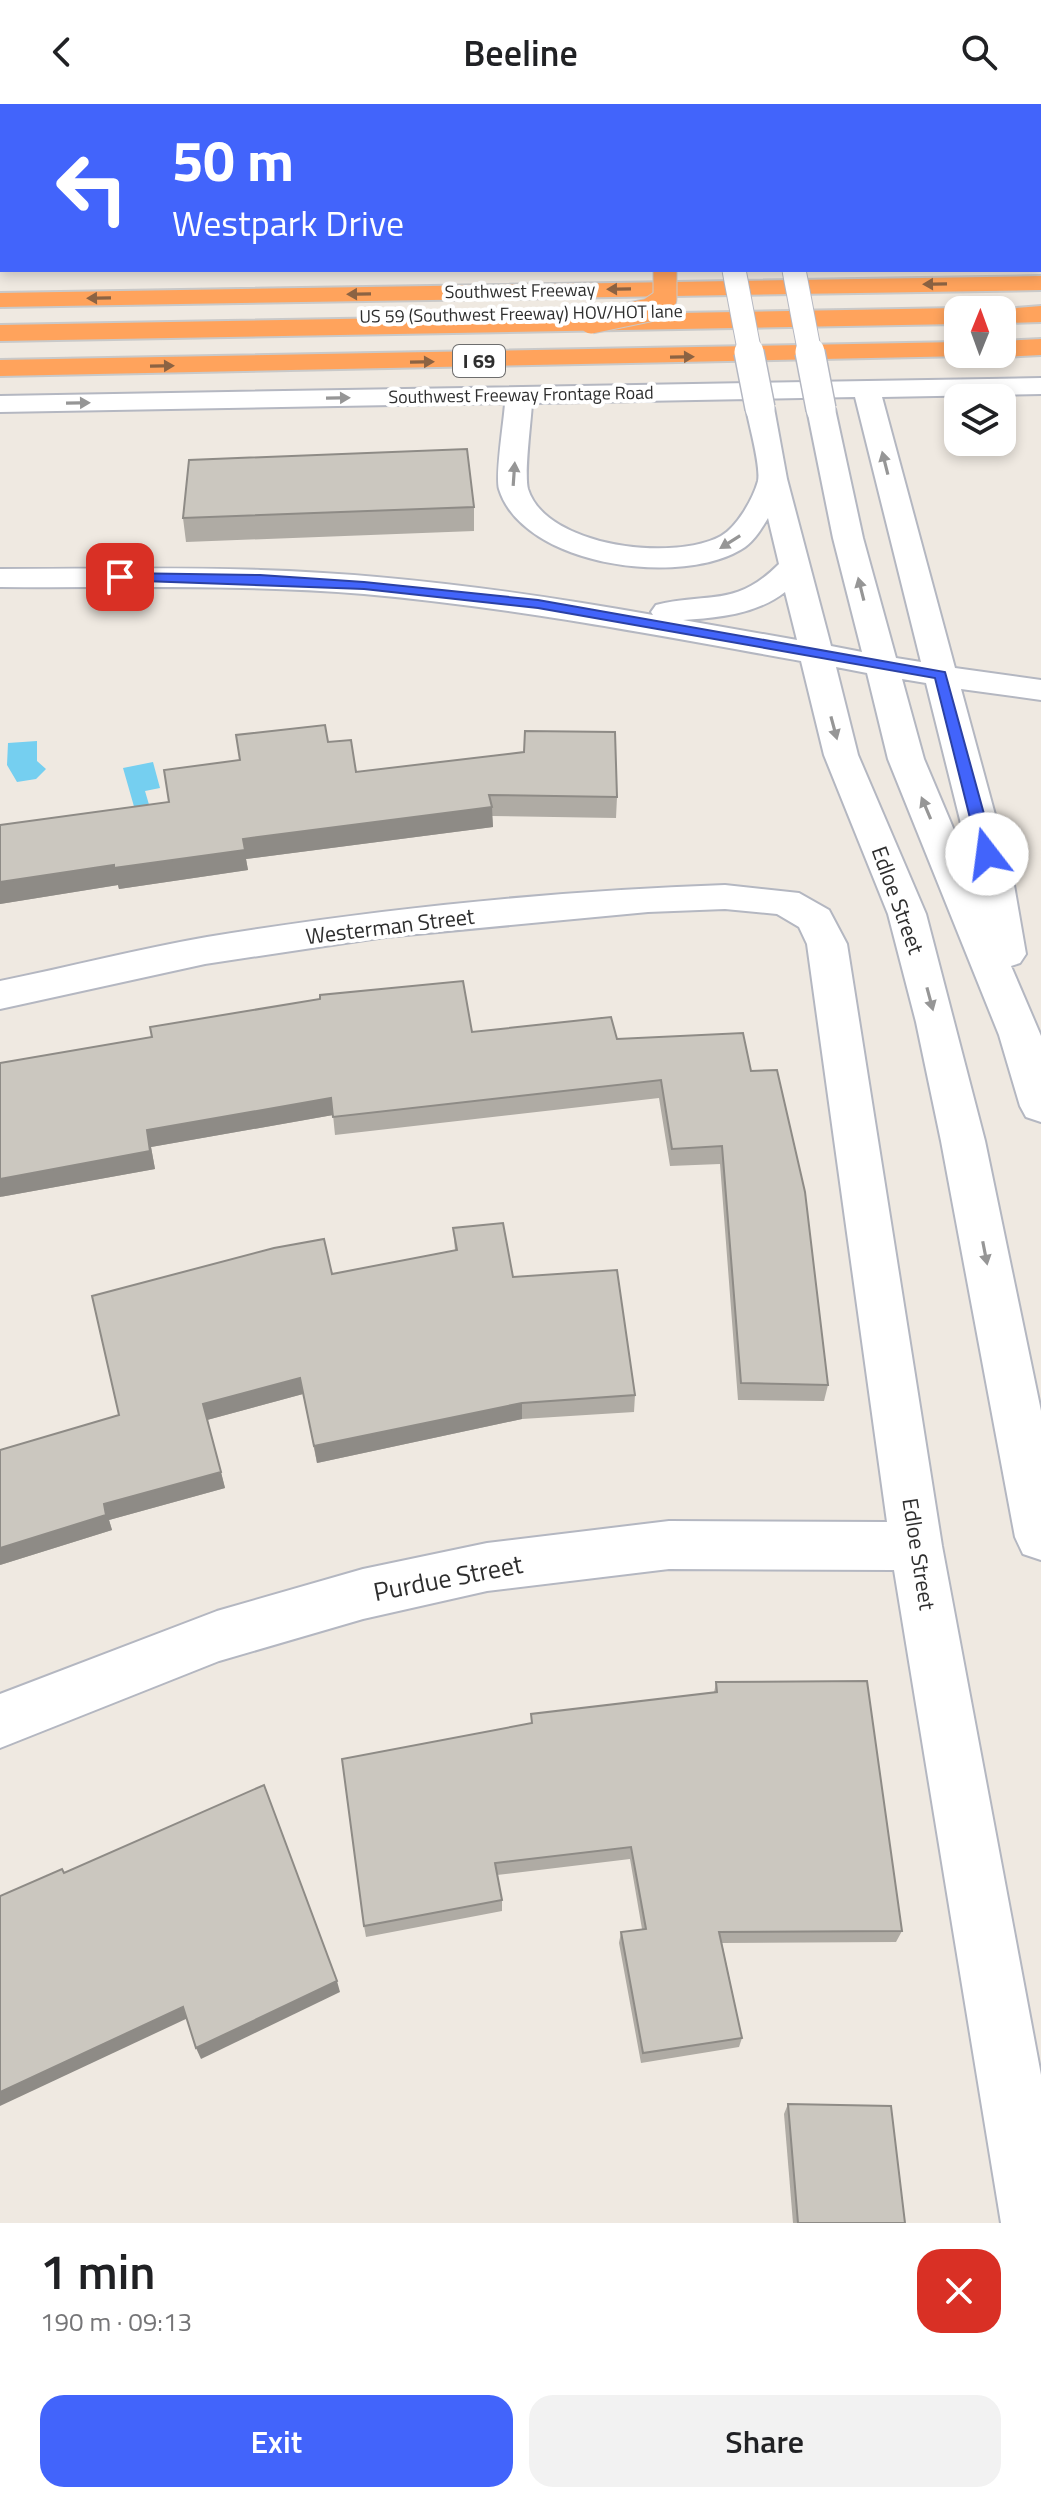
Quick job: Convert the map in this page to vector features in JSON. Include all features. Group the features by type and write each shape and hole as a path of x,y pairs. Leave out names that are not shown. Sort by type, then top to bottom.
{"highway":[{"path":"591,322 649,310 665,299 665,272"},
{"name":"Southwest Freeway","path":"0,300 1041,283"},
{"name":"US 59 (Southwest Freeway) HOV/HOT lane","path":"0,322 1041,307"},
{"path":"1016,315 1041,314"},
{"path":"0,333 944,316"},
{"path":"1016,348 1041,347"},
{"name":"I 69","path":"0,368 944,350"}],"main road":[{"name":"Edloe Street","path":"734,272 772,474 841,755 907,914 936,1022 1040,1524"},
{"path":"794,272 834,475 906,759 1020,1035 1041,1106"},
{"name":"Southwest Freeway Frontage Road","path":"0,404 1041,386"},
{"path":"867,391 995,885 1020,1035"},
{"path":"519,395 513,488 517,502 545,528 595,550 640,558 664,558 708,553 724,547 745,531 772,474"},
{"path":"615,618 723,607 747,601 768,590 795,565"},
{"path":"0,578 260,579 349,584 538,604 1009,688 1041,690"},
{"name":"Westerman Street","path":"0,995 205,951 385,924 648,900 725,897 785,902"},
{"name":"Edloe Street","path":"785,902 815,919 827,944 916,1546 1035,2223"},
{"name":"Purdue Street","path":"0,1721 217,1636 363,1594 487,1567 669,1545 916,1546"}],"water":[{"path":"37,741 37,761 46,769 36,779 17,782 7,765 8,743"},
{"path":"153,762 160,788 145,791 150,808 135,810 123,768"}],"building":[{"path":"467,449 474,507 183,518 189,460"},
{"path":"325,725 328,742 351,740 356,772 524,752 525,731 615,732 617,797 489,795 492,807 243,839 245,850 0,882 0,825 169,802 164,770 240,760 236,735"},
{"path":"463,981 472,1032 611,1017 617,1039 743,1033 751,1071 777,1070 805,1192 828,1385 741,1383 722,1146 672,1149 661,1080 333,1117 331,1098 147,1130 150,1151 0,1179 0,1063 152,1037 150,1027 320,999 320,995"},
{"path":"503,1223 513,1277 617,1270 635,1395 522,1403 314,1446 300,1378 203,1404 221,1472 104,1504 106,1515 0,1548 0,1450 119,1415 92,1296 274,1248 324,1239 332,1274 457,1250 453,1228"},
{"path":"867,1681 902,1931 719,1932 742,2038 643,2053 621,1932 646,1929 631,1847 495,1863 502,1900 364,1926 342,1759 532,1723 531,1714 717,1692 716,1682"},
{"path":"264,1785 337,1981 196,2048 183,2007 0,2092 0,1896 62,1869 64,1873"},
{"path":"788,2104 891,2106 905,2223 798,2223"}],"route":[{"path":"120,577 260,579 364,585 538,604 941,675 987,854"}]}
